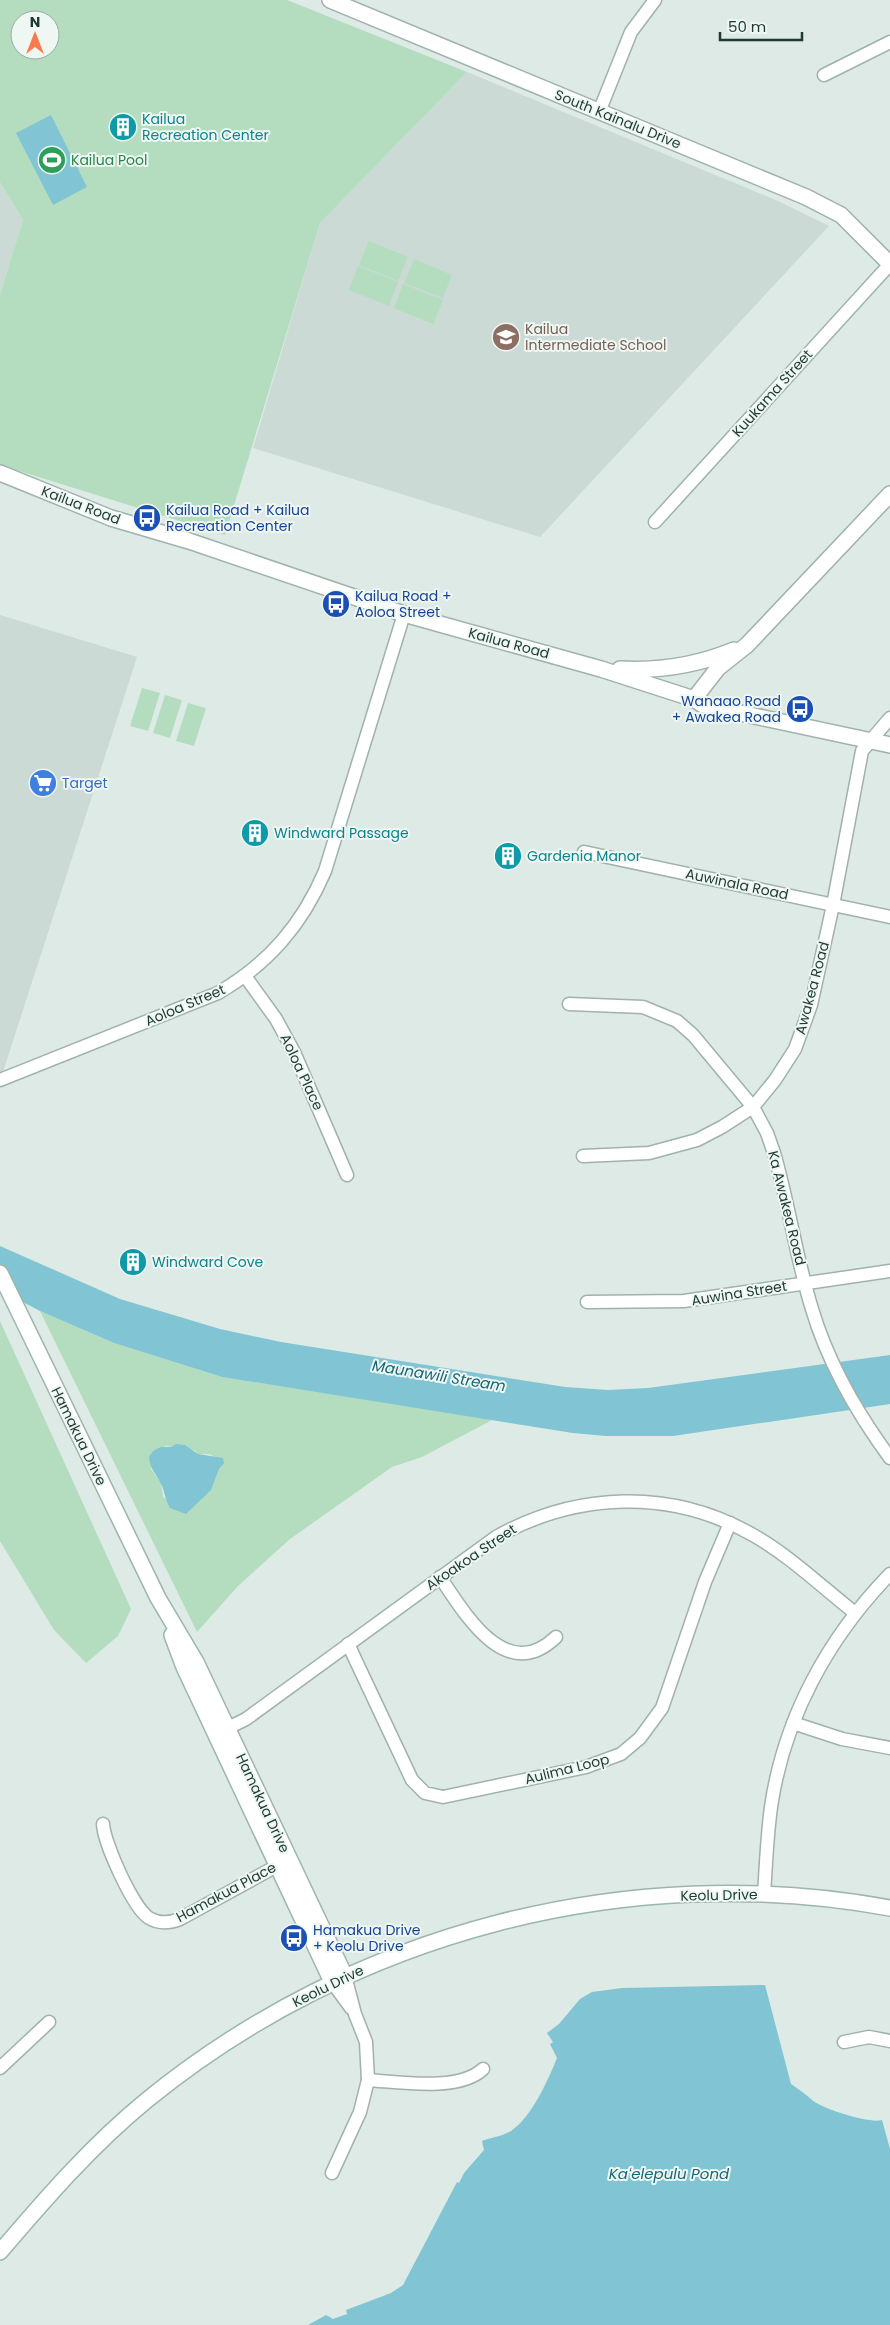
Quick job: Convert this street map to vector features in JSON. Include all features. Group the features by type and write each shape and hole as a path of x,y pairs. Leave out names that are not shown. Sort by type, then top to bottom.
{"street":[{"name":"South Kainalu Drive","path":"330,0 828,207 841,215 890,264"},
{"path":"599,112 631,32 655,0"},
{"path":"824,76 890,42"},
{"name":"Kuukama Street","path":"655,522 890,264"},
{"name":"Kailua Road","path":"0,473 111,518 189,541 404,614 601,669 694,699 703,705 890,745"},
{"path":"694,699 718,668 747,644 890,494"},
{"name":"Aoloa Street","path":"0,1080 201,1002 245,976 263,962 289,935 318,888 360,760 404,614"},
{"path":"601,669 656,669 698,662 747,644"},
{"name":"Awakea Road","path":"583,1156 627,1155 669,1149 697,1140 722,1128 753,1107 788,1061 802,1035 811,1005 833,905 862,751 890,718"},
{"name":"Auwinala Road","path":"584,852 890,917"},
{"name":"Aoloa Place","path":"245,976 276,1019 294,1052 347,1175"},
{"name":"Ka Awakea Road","path":"568,1004 643,1007 677,1022 693,1035 753,1107 767,1133 776,1159 805,1283 825,1346 859,1413 890,1458"},
{"name":"Auwina Street","path":"587,1302 684,1301 890,1271"},
{"name":"Hamakua Drive","path":"0,1273 158,1598 184,1667 222,1731 339,1979 366,2042 368,2080 360,2112 332,2174"},
{"name":"Akoakoa Street","path":"222,1731 246,1719 440,1577 513,1528 549,1513 587,1504 626,1501 665,1504 702,1512 730,1523 770,1546 855,1613"},
{"name":"Aulima Loop","path":"348,1644 412,1780 425,1793 437,1797 449,1796 598,1763 631,1747 659,1714 705,1582 730,1523"},
{"path":"764,1894 771,1805 783,1753 793,1724 826,1655 855,1613 890,1574"},
{"path":"440,1577 476,1629 501,1647 528,1653 543,1648 556,1637"},
{"path":"793,1724 842,1739 890,1748"},
{"name":"Hamakua Place","path":"103,1824 107,1847 140,1909 150,1918 161,1922 180,1919 284,1862"},
{"name":"Keolu Drive","path":"0,2252 63,2179 146,2101 206,2055 238,2034 339,1979 446,1937 559,1909 664,1896 764,1894 834,1899 890,1908"},
{"path":"0,2068 48,2022"},
{"path":"844,2042 869,2037 890,2041"},
{"path":"368,2080 445,2083 469,2078 484,2068"}],"shaded area":[{"name":"Kailua Intermediate School","path":"467,72 778,201 829,226 540,537 253,448 320,223"},
{"path":"0,182 23,220 0,295"},
{"name":"Target","path":"0,615 137,657 0,1081"}],"green space":[{"path":"0,0 287,0 467,72 320,223 225,535 0,465 0,295 23,220 0,182"},
{"path":"369,241 408,257 398,281 359,265"},
{"path":"414,259 452,275 443,298 404,283"},
{"path":"358,266 398,282 389,306 349,290"},
{"path":"403,284 443,300 433,324 394,308"},
{"path":"142,688 160,693 148,731 130,726"},
{"path":"165,695 182,700 170,738 153,733"},
{"path":"188,703 206,708 194,746 176,741"},
{"path":"40,1311 114,1343 222,1377 494,1419 422,1457 392,1467 290,1539 238,1586 197,1632","holes":["166,1446 194,1450 198,1454 209,1454 217,1458 218,1467 209,1490 186,1513 163,1497 161,1483 151,1469 153,1451"]},
{"path":"0,1321 131,1609 118,1636 86,1663 54,1630 0,1541"}],"water":[{"name":"Kailua Pool","path":"51,115 87,187 53,205 16,133"},
{"name":"Maunawili Stream","path":"0,1246 120,1299 220,1329 281,1342 565,1387 608,1390 648,1388 890,1355 890,1404 673,1436 606,1436 573,1433 222,1377 114,1343 40,1311 0,1290"},
{"path":"176,1444 185,1445 198,1454 223,1458 224,1463 219,1469 211,1490 186,1514 170,1508 149,1457 153,1451 161,1447 171,1447"},
{"name":"Kaʻelepulu Pond","path":"765,1985 791,2084 817,2104 858,2118 882,2120 890,2149 890,2325 308,2325 326,2315 333,2319 347,2314 346,2310 391,2293 403,2285 457,2182 459,2183 464,2173 484,2150 482,2141 511,2131 519,2125 532,2108 557,2058 550,2044 553,2042 547,2033 559,2024 580,1999 592,1992 622,1988"}],"place":[{"name":"Kailua Recreation Center","path":"123,127"},
{"name":"Kailua Pool","path":"52,160"},
{"name":"Kailua Intermediate School","path":"506,337"},
{"name":"Kailua Road + Kailua Recreation Center","path":"147,518"},
{"name":"Kailua Road + Aoloa Street","path":"336,604"},
{"name":"Wanaao Road + Awakea Road","path":"800,709"},
{"name":"Target","path":"43,783"},
{"name":"Windward Passage","path":"255,833"},
{"name":"Gardenia Manor","path":"508,856"},
{"name":"Windward Cove","path":"133,1262"},
{"name":"Hamakua Drive + Keolu Drive","path":"294,1938"}]}
